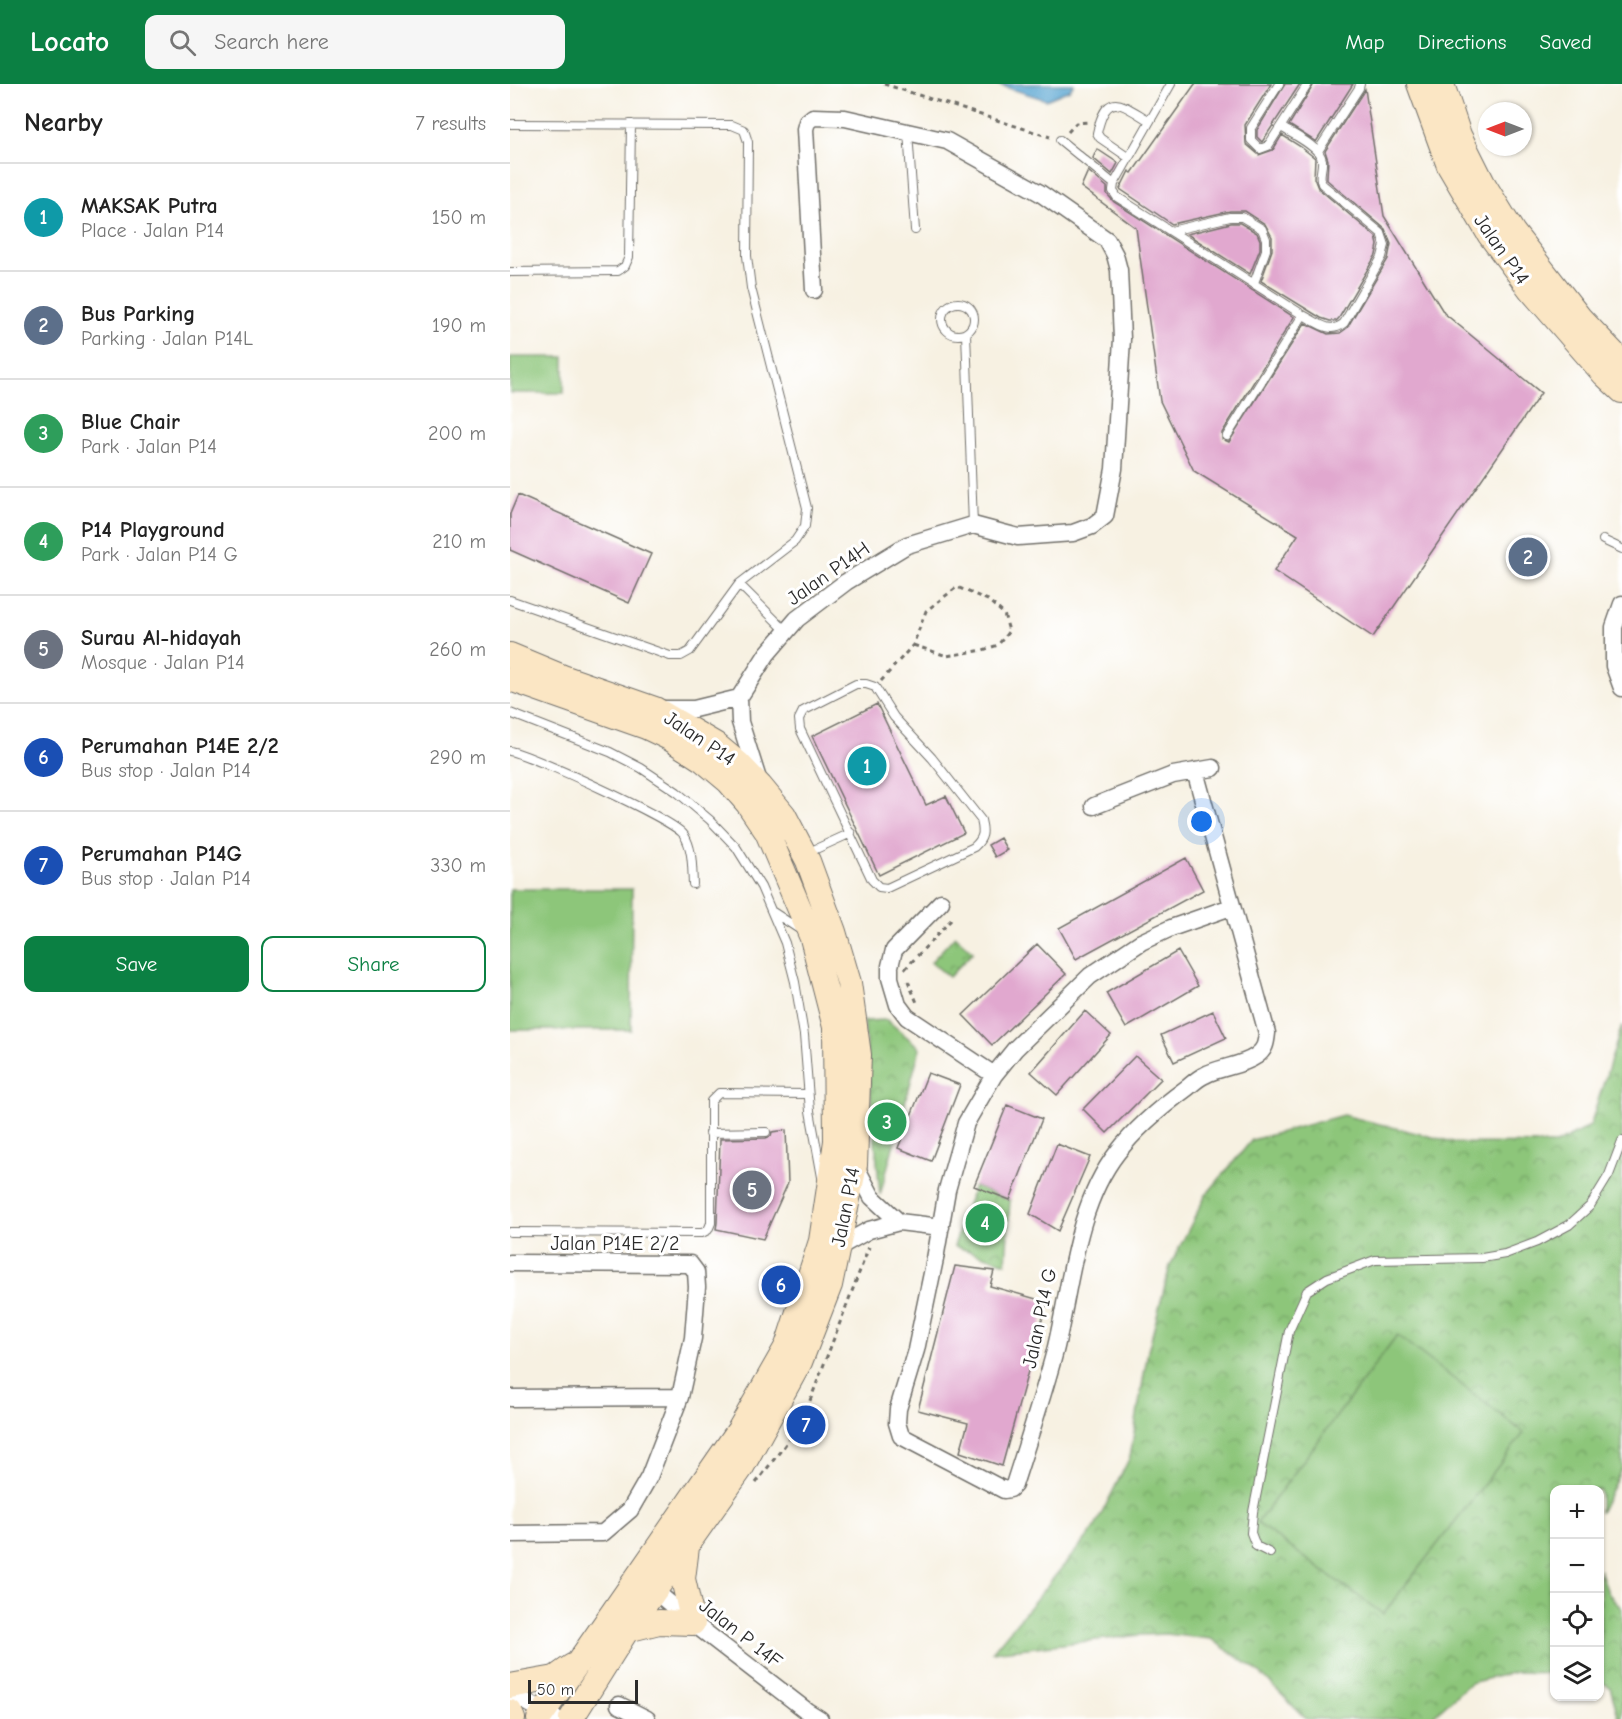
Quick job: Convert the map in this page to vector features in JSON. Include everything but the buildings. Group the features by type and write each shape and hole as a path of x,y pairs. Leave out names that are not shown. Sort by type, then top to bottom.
{"main road":[{"name":"Jalan P14","path":"1419,84 1449,166 1489,234 1530,290 1604,374 1622,391"},
{"name":"Jalan P14","path":"1442,84 1460,135 1483,183 1513,232 1580,318 1622,362"},
{"name":"Jalan P14","path":"510,655 562,677 655,709 715,744 740,764 760,786 784,815 804,854 834,932 849,983 859,1055 855,1165 830,1285 800,1362 742,1467 687,1544 646,1584 575,1665 546,1716"},
{"name":"Jalan P14","path":"510,679 646,727 669,738 703,760 728,781 748,804 767,832 812,938 835,1028 836,1141 821,1241 786,1346 739,1430 646,1584 627,1630 570,1719"},
{"path":"627,1630 658,1622 693,1623 682,1579 687,1544"},
{"path":"510,1686 555,1678 575,1665"},
{"path":"510,1712 513,1719"}],"street":[{"path":"814,290 805,129 807,122 813,117 845,118 947,141 1040,193 1107,240 1115,255 1119,270 1122,339 1114,469 1105,516 1092,526 1073,533 1018,537 973,525"},
{"name":"Jalan P14H","path":"739,698 767,654 797,619 846,582 907,545 973,525"},
{"path":"1622,604 1614,627 1614,666 1622,688"},
{"path":"655,709 694,709 739,698 740,722 760,786"},
{"path":"1094,806 1173,776 1213,768"},
{"name":"Jalan P14 G","path":"1195,771 1231,907 1268,1033 1265,1048 1255,1057 1204,1075 1136,1130 1115,1155 1087,1214 1074,1258 1042,1400 1014,1485 1004,1490 901,1436 897,1424 898,1409 916,1350 947,1191 966,1123 994,1075 1015,1049 1090,976 1141,942 1171,928 1231,907"},
{"path":"941,902 894,950 890,978 898,1005 907,1017 994,1075"},
{"path":"855,1165 872,1197 899,1222"},
{"path":"837,1248 869,1230 899,1222 941,1227"},
{"name":"Jalan P14E 2/2","path":"510,1263 690,1264 696,1272 694,1328 680,1397 649,1477 630,1510 603,1533 510,1534"},
{"path":"510,1398 680,1397"},
{"name":"Jalan P 14F","path":"646,1584 810,1716"},
{"path":"510,1693 546,1716"},
{"path":"620,1704 647,1719"}],"lane":[{"path":"1171,84 1113,184 1113,191 1117,197 1303,315 1329,329 1338,328 1344,323 1382,256 1384,245 1381,233 1322,184 1319,178 1323,163 1318,151 1281,127"},
{"path":"1280,84 1251,128 1251,140 1260,149 1264,149 1281,127 1308,84"},
{"path":"1318,151 1360,84"},
{"path":"1129,158 1100,138 1097,133 1108,107 1119,102 1150,121"},
{"path":"510,123 732,125 744,130 748,142 747,256 751,288 807,508 805,526 795,541 739,584 690,651 681,656 670,656 510,600"},
{"path":"510,272 618,271 625,266 629,256 631,124"},
{"path":"908,132 915,230"},
{"path":"1060,140 1113,184"},
{"path":"1172,231 1230,217 1242,217 1262,228 1266,238 1266,250 1254,283"},
{"path":"1227,436 1303,315"},
{"path":"966,333 973,525"},
{"path":"1603,540 1622,549"},
{"path":"739,584 786,631"},
{"path":"856,684 866,684 875,687 894,717 932,758 981,820 984,831 982,840 974,847 887,888 879,886 872,880 851,833 800,729 799,719 803,711 856,684"},
{"path":"510,703 513,714 610,752 641,768 677,792 710,820 736,847 761,886 785,943 795,982 804,1035 814,1145 827,1201"},
{"path":"510,752 532,758 654,814 676,827 688,845 692,858 693,884"},
{"path":"804,854 851,833"},
{"path":"772,911 812,938"},
{"path":"510,1232 702,1233 708,1230 711,1223 711,1101 719,1094 808,1094"},
{"path":"710,1133 766,1132"},
{"path":"1270,1553 1256,1546 1251,1533 1253,1512 1289,1331 1307,1291 1327,1278 1375,1260 1482,1258 1504,1254 1537,1242 1569,1225 1590,1206 1609,1175 1622,1141"}],"path":[{"path":"884,84 1060,140 1076,123 1101,121"},
{"path":"875,687 913,645 926,611 957,587 988,600 1004,614 1009,631 998,645 947,656 913,645"},
{"path":"904,970 951,920"},
{"path":"908,979 919,1006"}],"green space":[{"path":"510,357 564,357 564,393 510,393"},
{"path":"510,889 632,889 631,1030 510,1030"},
{"path":"955,936 973,952 949,977 931,962"},
{"path":"887,1020 920,1048 880,1195 864,1021"},
{"path":"1622,1025 1622,1468 1604,1505 1604,1485 1550,1485 1550,1673 1516,1672 1470,1683 1430,1719 1306,1719 1260,1673 1211,1639 1166,1634 1140,1635 992,1652 1094,1529 1130,1457 1148,1351 1170,1266 1206,1195 1252,1140 1343,1115 1457,1143 1556,1144 1590,1126"},
{"path":"974,1186 1010,1200 1006,1263 954,1246"},
{"path":"1397,1335 1524,1433 1383,1614 1257,1523"},
{"path":"1604,1582 1608,1593 1622,1609 1622,1719 1619,1719 1610,1687 1604,1683"}],"water":[{"path":"996,84 1074,84 1070,90 1046,100"}],"place":[{"name":"Bus Parking","path":"1528,557"},
{"name":"MAKSAK Putra","path":"867,766"},
{"name":"Blue Chair","path":"887,1122"},
{"name":"Surau Al-hidayah","path":"752,1190"},
{"name":"P14 Playground","path":"985,1223"},
{"name":"Perumahan P14E 2/2","path":"781,1285"},
{"name":"Perumahan P14G","path":"806,1425"}]}
